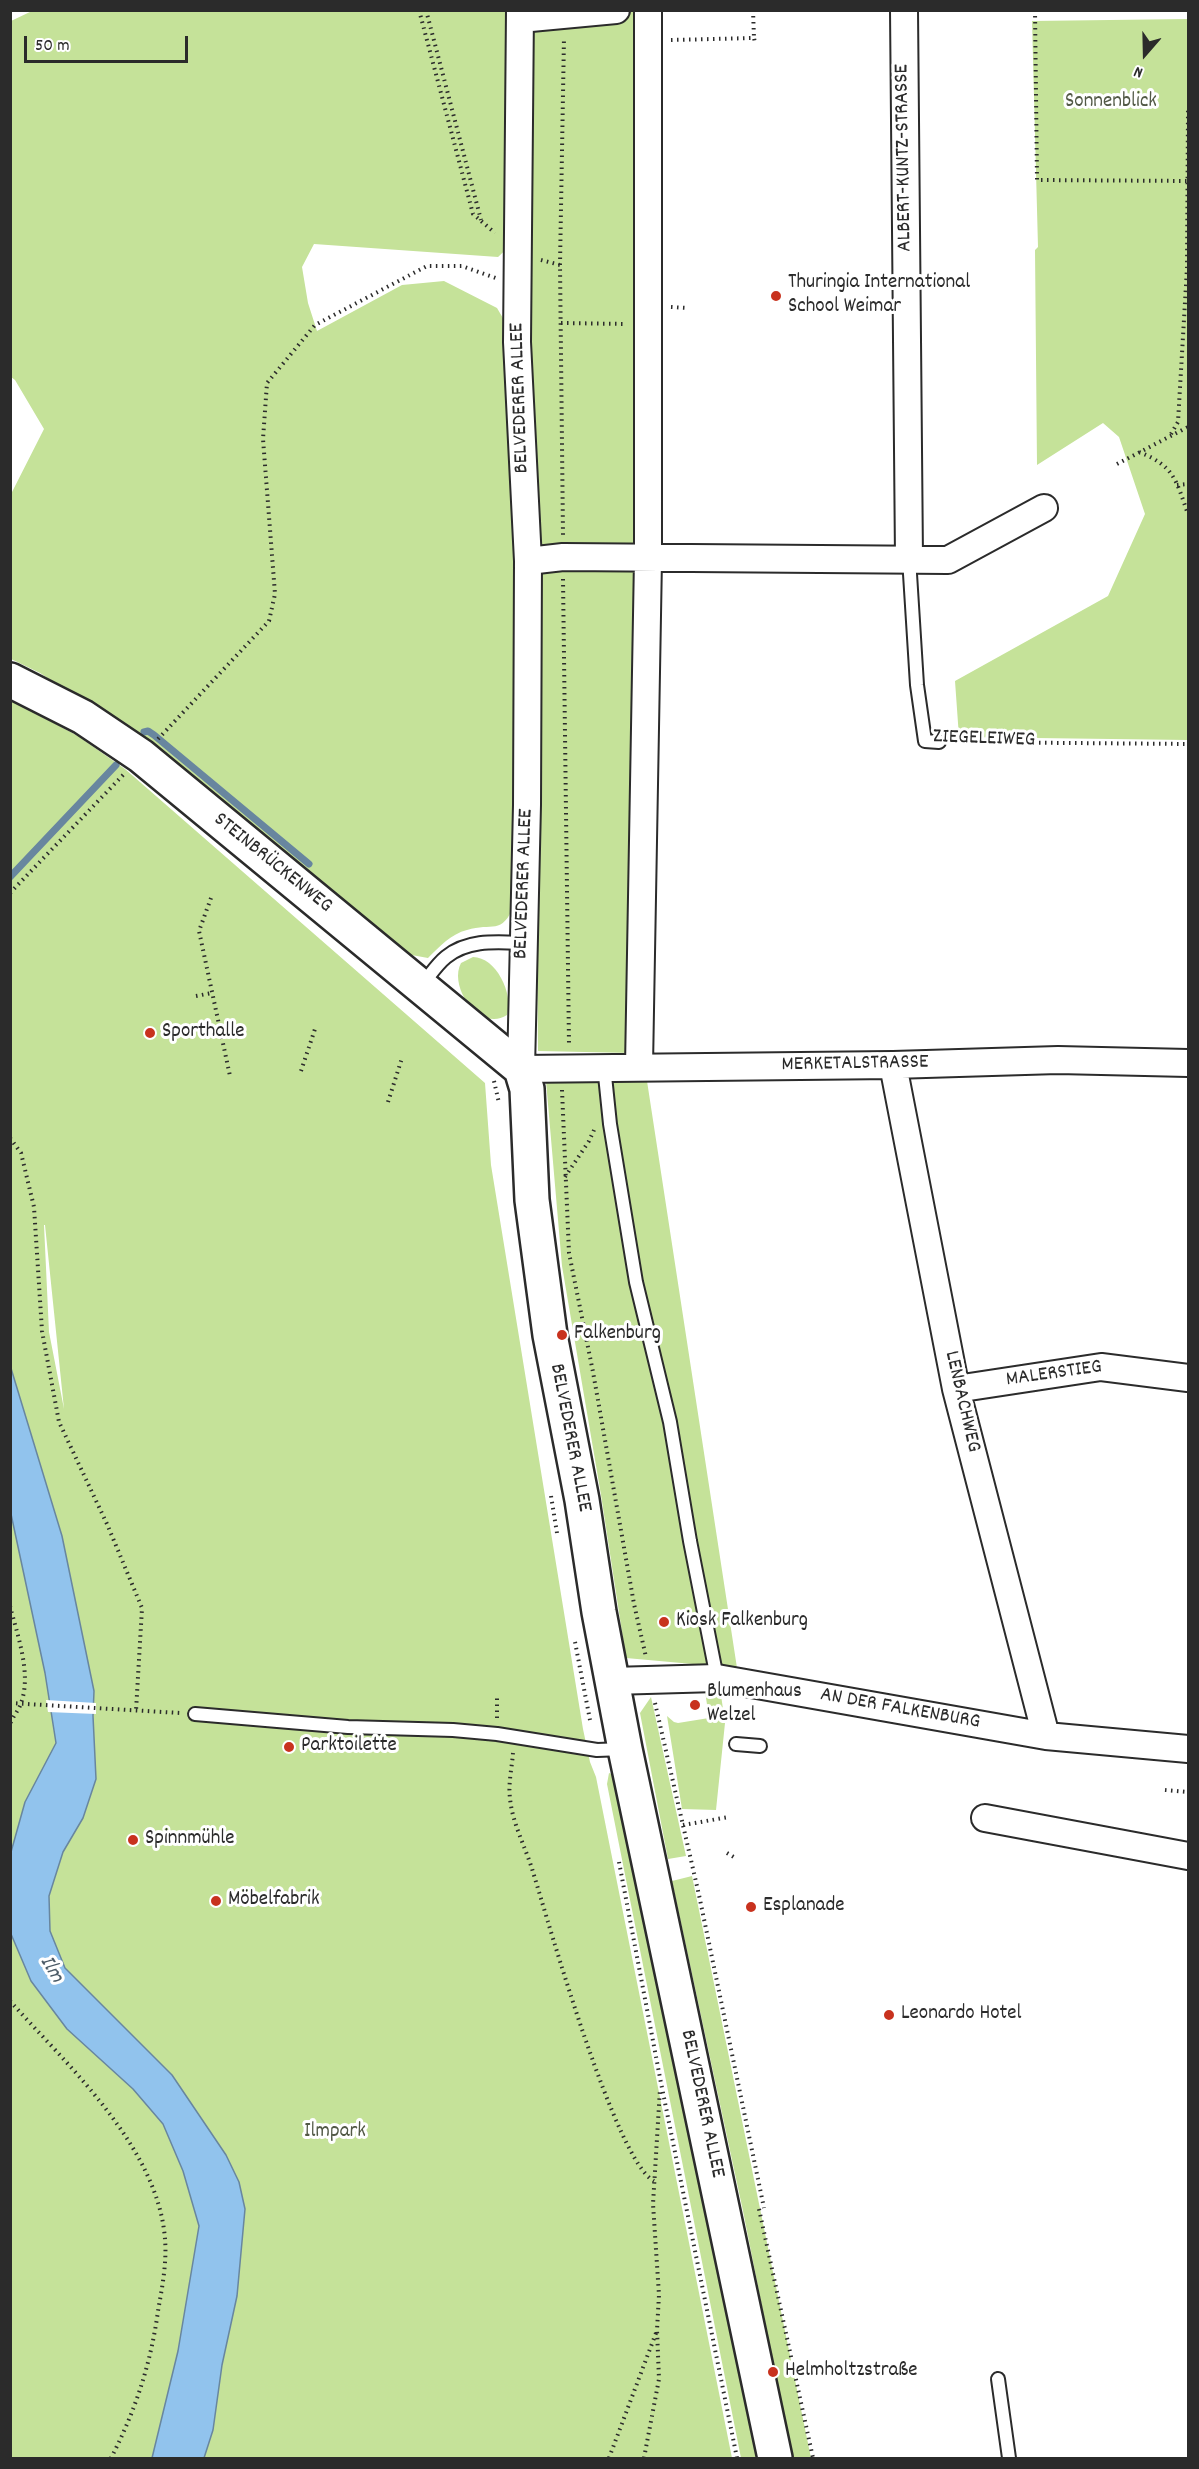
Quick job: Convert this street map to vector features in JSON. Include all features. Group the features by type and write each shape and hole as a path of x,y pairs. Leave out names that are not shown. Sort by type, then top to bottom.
{"street":[{"path":"520,15 616,10"},
{"path":"639,1066 648,559 648,10"},
{"name":"ALBERT-KUNTZ-STRASSE","path":"904,10 909,558"},
{"name":"BELVEDERER ALLEE","path":"520,15 517,342 528,561 527,805 521,1068 527,1089 532,1200 550,1335 582,1500 625,1749 775,2458"},
{"path":"528,561 563,557 948,560 1044,508"},
{"name":"STEINBRÜCKENWEG","path":"10,680 83,717 141,756 521,1068"},
{"name":"MERKETALSTRASSE","path":"521,1068 893,1065 1059,1060 1188,1063"},
{"name":"LENBACHWEG","path":"893,1065 956,1389 1046,1736"},
{"name":"MALERSTIEG","path":"956,1389 1094,1367 1117,1367 1188,1377"},
{"name":"AN DER FALKENBURG","path":"612,1681 717,1677 1046,1736 1176,1753"},
{"path":"985,1818 1188,1856"}],"lane":[{"name":"ZIEGELEIWEG","path":"909,558 917,685 925,741 939,742"},
{"path":"420,986 446,957 466,946 491,942 523,943"},
{"path":"604,1066 607,1099 636,1282 670,1422 717,1677"},
{"path":"190,1713 348,1727 453,1730 597,1750 625,1749"},
{"path":"736,1744 760,1746"},
{"path":"998,2379 1009,2458"}],"path":[{"path":"419,10 473,214 482,221 426,10"},
{"path":"649,40 754,40 753,10"},
{"path":"1035,10 1037,180 1188,181"},
{"path":"565,14 560,265 568,1048 562,1067 561,1113 569,1253 593,1372 634,1604 683,1825 813,2458"},
{"path":"1171,435 1178,422 1188,268 1188,110"},
{"path":"519,254 560,265"},
{"path":"160,736 269,621 273,606 270,516 263,438 267,383 315,325 427,266 462,266 491,275 518,290"},
{"path":"561,323 615,324"},
{"path":"1117,464 1188,427"},
{"path":"1139,452 1154,458 1169,469 1188,514"},
{"path":"1177,485 1188,484"},
{"name":"ZIEGELEIWEG","path":"939,742 1188,744"},
{"path":"10,893 130,768"},
{"path":"211,898 199,931 230,1076"},
{"path":"196,996 212,993"},
{"path":"301,1071 316,1026"},
{"path":"388,1102 402,1058"},
{"path":"565,1177 589,1141 607,1099"},
{"path":"10,1138 21,1153 34,1208 42,1331 59,1422 107,1524 142,1608 136,1711"},
{"path":"10,1606 23,1666 24,1686 21,1703 10,1724"},
{"path":"497,1695 497,1720"},
{"path":"10,1703 190,1713"},
{"path":"514,1737 510,1798 516,1823 599,2076 628,2146 646,2177 654,2181"},
{"path":"1165,1790 1188,1792"},
{"path":"683,1825 729,1817"},
{"path":"727,1853 737,1859"},
{"path":"619,1862 737,2458"},
{"path":"10,2001 106,2108 124,2132 151,2185 164,2227 165,2257 155,2335 147,2369 133,2409 111,2458"},
{"path":"644,2458 659,2379 657,2330 659,2295 654,2237 654,2181 661,2083"},
{"path":"609,2458 657,2330"}],"green space":[{"path":"32,11 512,11 513,243 498,257 314,244 302,267 308,303 317,331 402,285 444,281 497,308 517,342 514,905 505,921 495,926 476,928 456,934 428,958 406,954 151,747 40,673 11,659 10,496 44,429 11,377 11,21"},
{"path":"527,11 639,11 631,1053 538,1051"},
{"name":"Sonnenblick","path":"1188,19 1188,740 959,737 955,681 1108,596 1145,514 1119,437 1103,423 1037,465 1035,250 1038,247 1032,21"},
{"name":"Ilmpark","path":"11,700 78,736 125,769 485,1083 491,1165 583,1729 590,1762 596,1777 732,2458 11,2458","holes":["45,1225 64,1409 49,1332"]},
{"path":"473,957 489,963 501,978 508,997 507,1015 497,1019 487,1018 477,1013 463,995 458,973 461,963"},
{"path":"546,1081 647,1081 737,1668 626,1658 562,1266"},
{"path":"720,1688 725,1723 716,1810 682,1809 667,1716 678,1723 709,1718 705,1691"},
{"path":"651,1697 686,1856 668,1859 640,1713"},
{"path":"609,1773 617,1776 760,2458 741,2458 607,1784"},
{"path":"692,1876 811,2458 792,2458 743,2211 672,1881"}],"water":[{"name":"Ilm","path":"10,1365 62,1536 94,1691 96,1779 83,1818 63,1852 49,1896 50,1931 65,1968 172,2075 226,2155 239,2182 245,2209 237,2296 222,2365 213,2430 204,2458 152,2458 178,2351 199,2226 183,2171 163,2124 133,2089 67,2029 31,1981 11,1934 11,1852 25,1802 56,1743 45,1673 11,1514"}],"pier":[{"path":"46,1700 96,1703 96,1714 48,1712"}],"waterway":[{"path":"144,732 148,731 154,735 309,864"},
{"path":"10,877 116,765"}],"place":[{"name":"Thuringia International School Weimar","path":"776,296"},
{"name":"Sporthalle","path":"150,1033"},
{"name":"Falkenburg","path":"562,1335"},
{"name":"Kiosk Falkenburg","path":"664,1622"},
{"name":"Blumenhaus Welzel","path":"695,1705"},
{"name":"Parktoilette","path":"289,1747"},
{"name":"Spinnmühle","path":"133,1840"},
{"name":"Möbelfabrik","path":"216,1901"},
{"name":"Esplanade","path":"751,1907"},
{"name":"Leonardo Hotel","path":"889,2015"},
{"name":"Helmholtzstraße","path":"773,2372"}]}
